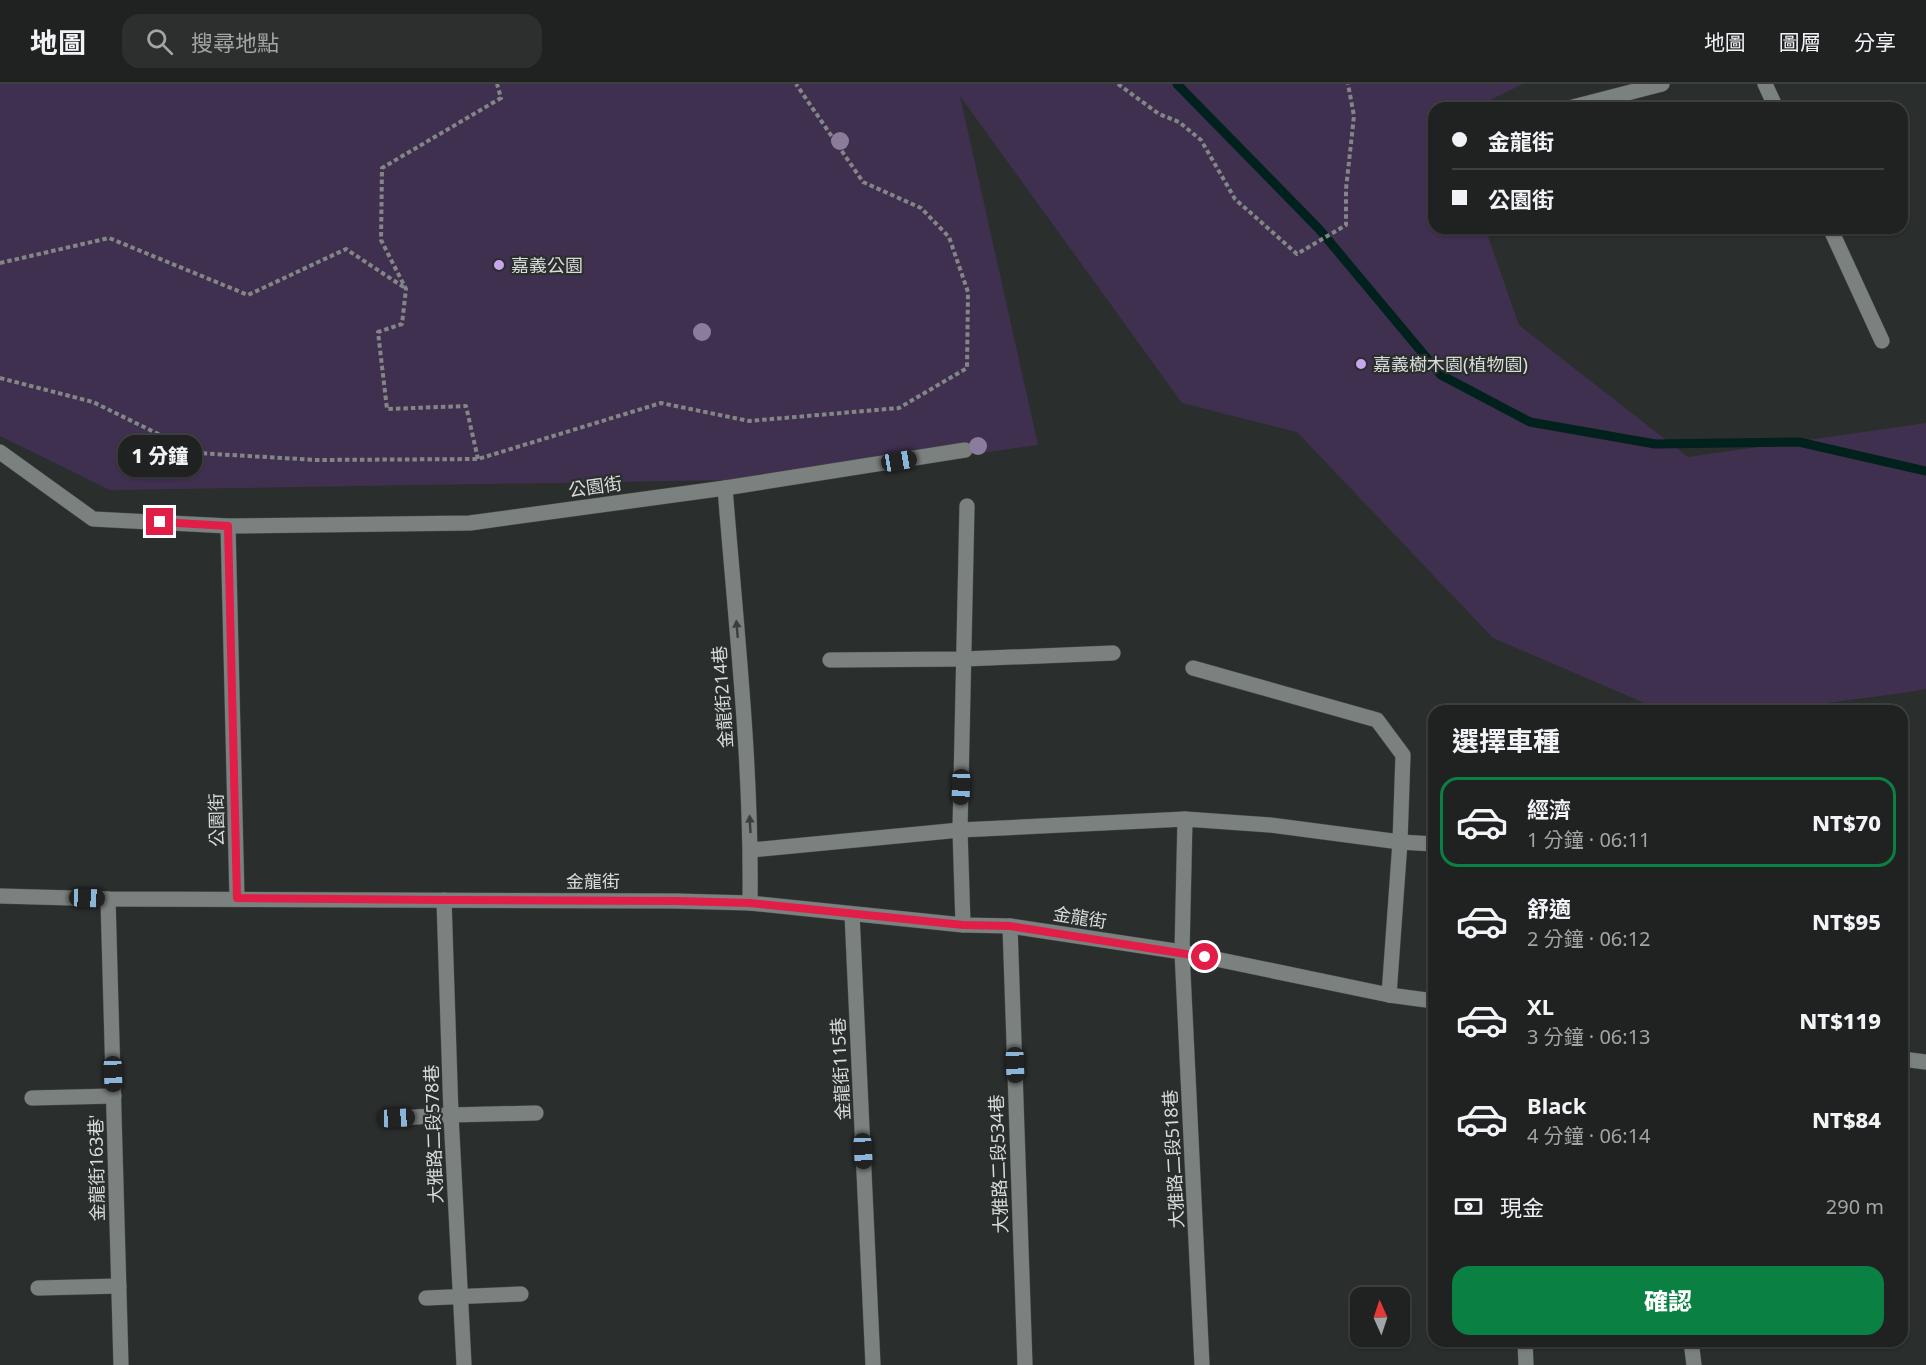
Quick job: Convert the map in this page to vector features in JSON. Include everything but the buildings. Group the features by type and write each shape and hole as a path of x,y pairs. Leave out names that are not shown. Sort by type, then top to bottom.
{"street":[{"path":"1592,102 1662,84"},
{"path":"1765,84 1773,102"},
{"path":"1833,234 1882,341"},
{"name":"公園街","path":"0,453 93,519 228,526 470,523 725,488 965,450"},
{"name":"金龍街214巷","path":"725,488 745,735 751,850 750,903"},
{"path":"963,925 960,830 967,506"},
{"name":"公園街","path":"228,526 237,898"},
{"path":"830,660 1113,653"},
{"path":"1193,668 1377,720 1403,755 1400,842 1389,995"},
{"path":"751,850 960,830 1185,819 1270,825 1428,844"},
{"path":"1182,952 1185,819"},
{"name":"金龍街","path":"0,896 108,899 237,898 750,903 963,925 1010,926 1182,952 1389,995 1428,1000"},
{"name":"金龍街163巷'","path":"108,899 122,1365"},
{"name":"大雅路二段578巷","path":"444,900 451,1115 464,1365"},
{"name":"金龍街115巷","path":"852,914 873,1365"},
{"name":"大雅路二段534巷","path":"1010,926 1025,1365"},
{"name":"大雅路二段518巷","path":"1182,952 1202,1365"},
{"path":"1908,1060 1926,1062"},
{"path":"32,1098 114,1096"},
{"path":"397,1118 536,1113"},
{"path":"38,1288 119,1286"},
{"path":"426,1298 521,1294"},
{"path":"1525,1347 1526,1365"},
{"path":"1692,1347 1694,1365"}],"path":[{"path":"478,459 466,406 387,409 378,332 402,324 406,289 381,240 382,168 501,98 497,84"},
{"path":"0,378 93,402 197,453 317,460 478,459 661,403 749,421 899,408 967,368 968,292 948,237 921,208 863,182 796,84"},
{"path":"1118,84 1160,114 1179,122 1201,140 1235,199 1297,254 1346,225 1354,116 1348,84"},
{"path":"0,263 109,238 248,295 346,249 406,289"}],"shaded area":[{"path":"0,84 1523,84 1490,102 1428,102 1428,234 1487,234 1519,325 1688,457 1926,423 1926,689 1811,705 1649,705 1493,638 1297,432 1182,403 960,96 1038,445 797,479 110,490 0,436"}],"waterway":[{"path":"1177,84 1319,229 1441,375 1530,422 1655,444 1799,442 1926,471"}],"place":[{"name":"嘉義公園","path":"499,265"},
{"name":"嘉義樹木園(植物園)","path":"1361,364"}],"route":[{"path":"160,522 228,526 237,898 750,903 963,925 1010,926 1205,957"}]}
